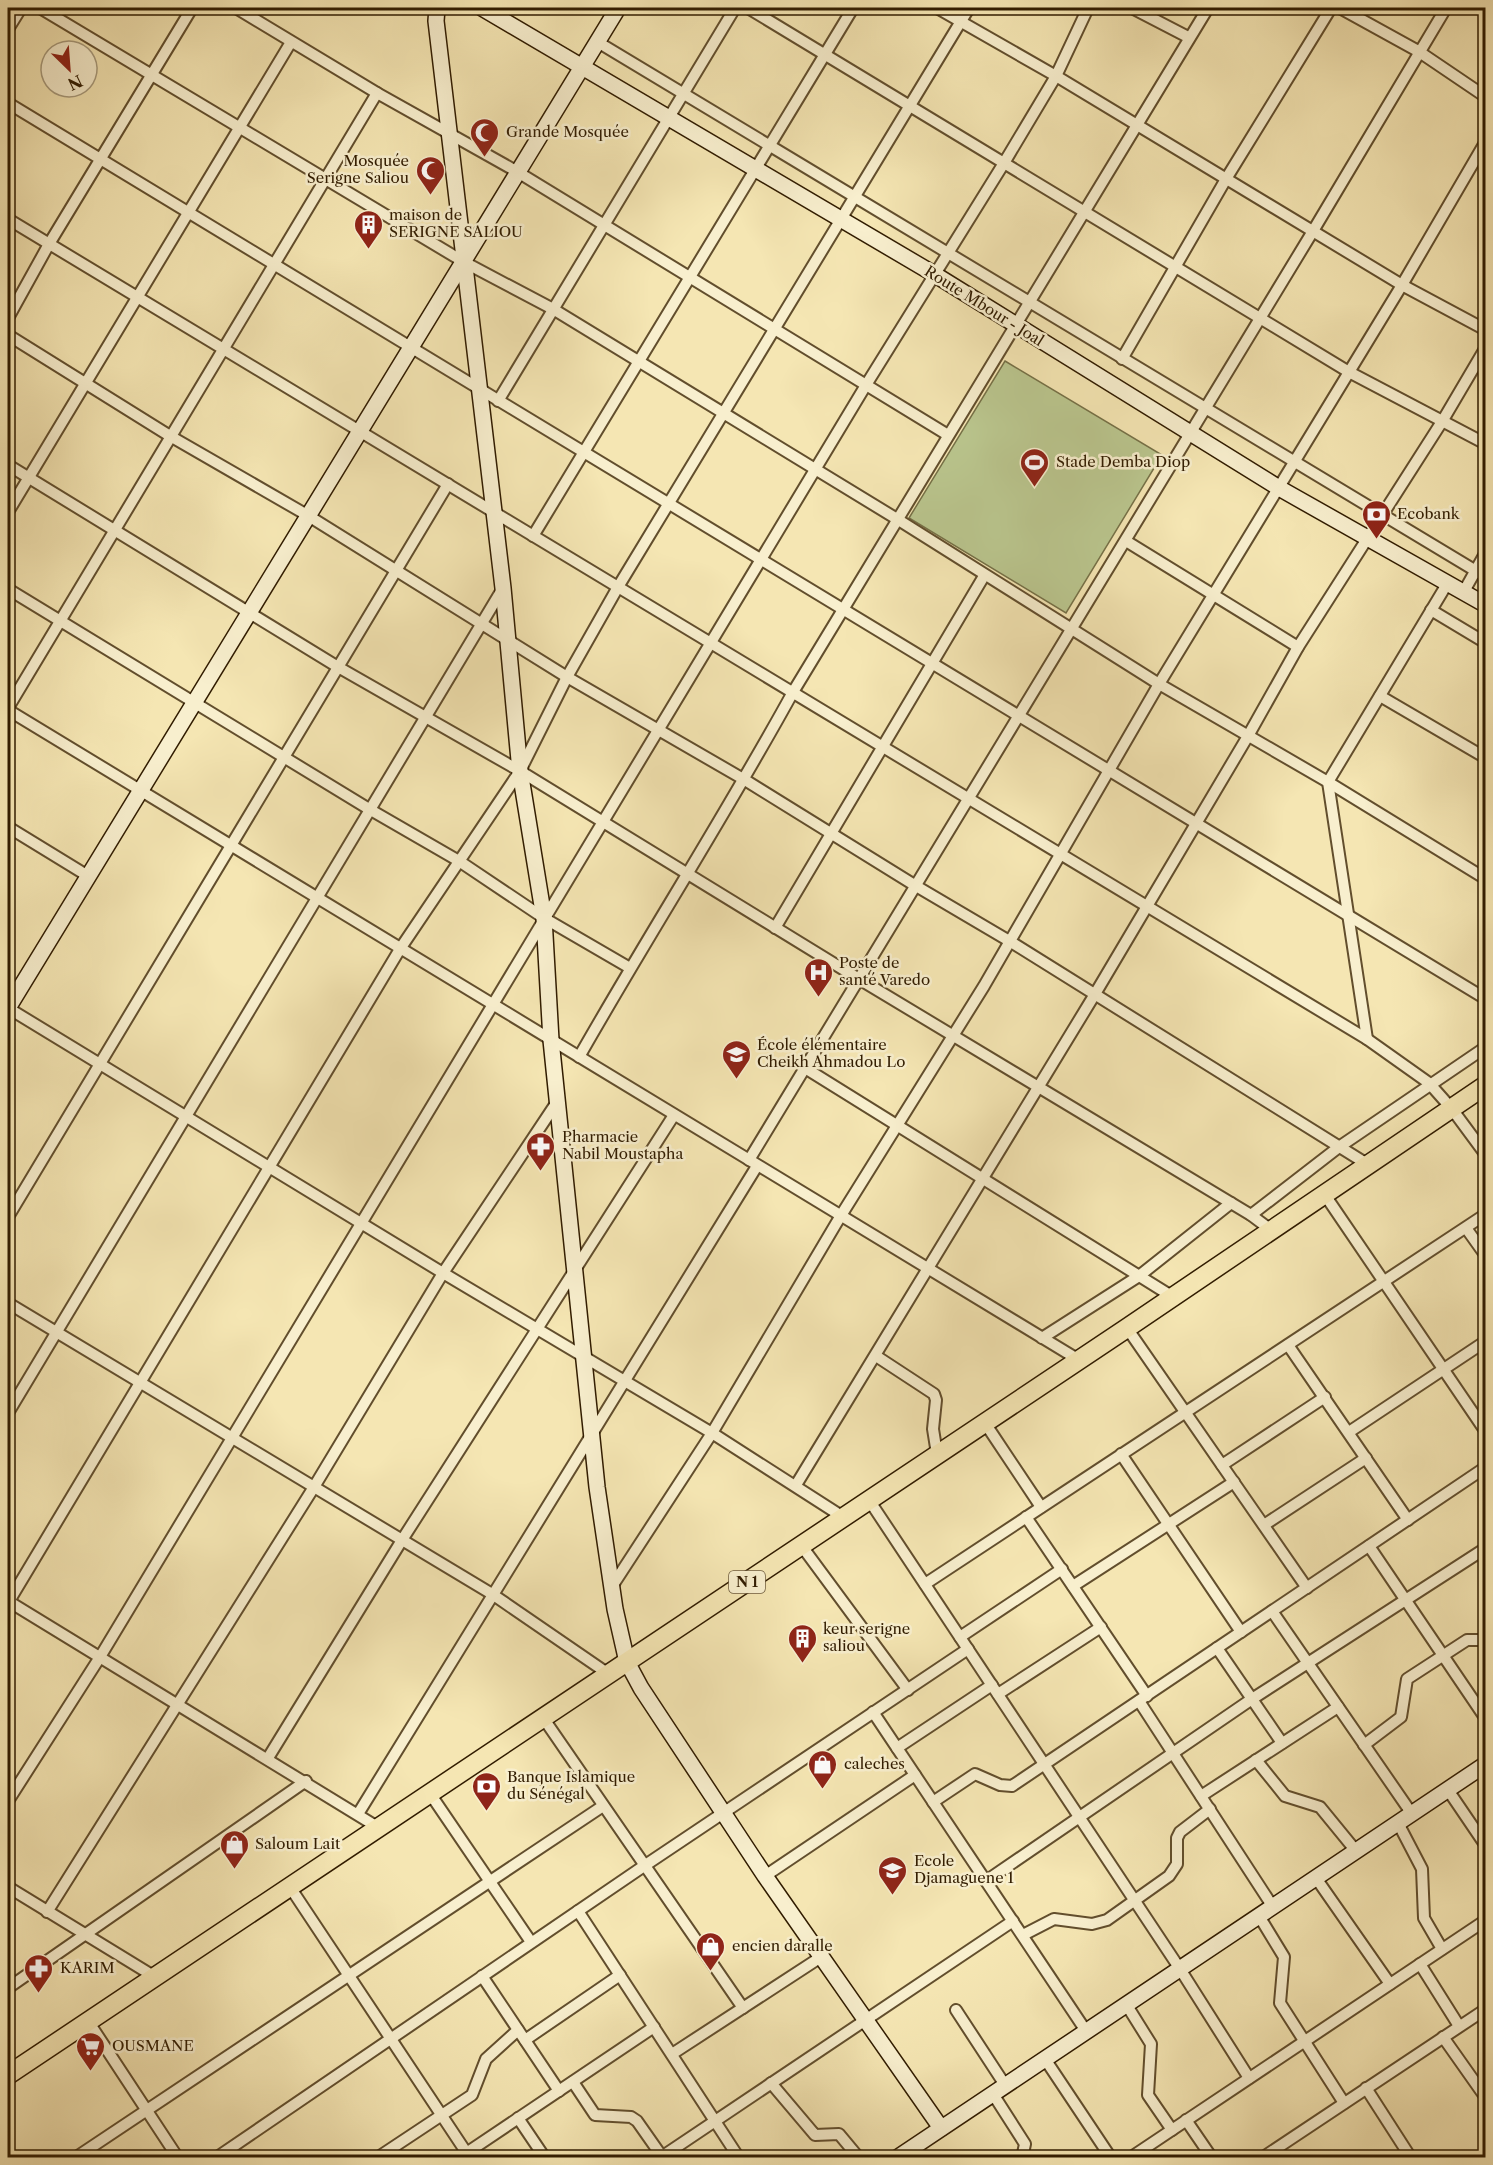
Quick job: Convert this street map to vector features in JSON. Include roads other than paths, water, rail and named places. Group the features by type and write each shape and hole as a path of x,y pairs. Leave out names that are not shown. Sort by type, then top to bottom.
{"highway":[{"name":"N 1","path":"8,2075 610,1675 1485,1085"}],"main road":[{"path":"437,8 436,21 503,588 520,771 544,918 551,1040 591,1439 611,1588 627,1662 640,1688 765,1876 942,2128"},
{"path":"8,1008 409,347 464,262 580,65 618,8"},
{"name":"Route Mbour - Joal","path":"490,10 934,274 1014,326 1278,488 1485,605"},
{"path":"897,2157 916,2152 942,2128 1485,1764"}],"street":[{"path":"8,29 21,8"},
{"path":"40,8 242,126 464,262 553,309 897,519 984,576 1160,684 1328,782 1485,879"},
{"path":"8,318 49,244 192,8"},
{"path":"236,8 377,93 516,171 948,435"},
{"path":"498,401 735,8"},
{"path":"748,8 1349,372 1485,444"},
{"path":"533,536 853,8"},
{"path":"937,8 1137,124 1402,285 1485,330"},
{"path":"379,1828 306,1781 8,1602 400,949 520,771 567,677 618,587 969,8"},
{"path":"8,1801 100,1657 866,385 1004,163 1056,76 1088,8"},
{"path":"1132,8 1188,38"},
{"path":"579,1058 630,968 689,875 745,780 793,692 1208,8"},
{"path":"1122,359 1226,179 1331,8"},
{"path":"1340,8 1418,51 1485,97"},
{"path":"358,1814 492,1594 626,1382 753,1163 805,1068 1261,318 1418,51 1446,8"},
{"path":"596,41 1485,577"},
{"path":"8,512 291,42"},
{"path":"377,93 8,709 840,1217 1079,1360"},
{"path":"8,103 1485,999"},
{"path":"611,1588 712,1433 840,1217 1011,942 1160,684 1402,285 1485,141"},
{"path":"8,219 1367,1039 1429,1083 1452,1109 1485,1155"},
{"path":"8,335 170,436 307,515 567,677 745,780 831,835 1011,942 1368,1164"},
{"path":"796,1485 1095,994 1298,647 1443,420 1485,347"},
{"path":"8,465 338,667 520,771 603,824 1251,1215 1271,1230"},
{"path":"8,1217 448,484"},
{"path":"1126,541 1298,647"},
{"path":"1463,593 1485,552"},
{"path":"775,928 984,576"},
{"path":"1367,1039 1328,782 1447,584"},
{"path":"8,1413 503,588"},
{"path":"8,589 369,809 459,861 544,918 630,968"},
{"path":"1431,610 1485,643"},
{"path":"1380,696 1485,758"},
{"path":"8,827 88,876"},
{"path":"8,1008 443,1273 712,1433 843,1517"},
{"path":"1251,1215 1339,1147 1429,1083 1485,1047"},
{"path":"805,1068 1173,1297"},
{"path":"47,1911 314,1487 443,1273 557,1102"},
{"path":"268,1758 402,1540 674,1115"},
{"path":"1325,1195 1485,1432"},
{"path":"1042,1338 1139,1276 1231,1203"},
{"path":"925,1584 1384,1283 1485,1214"},
{"path":"1466,1228 1485,1256"},
{"path":"8,1303 492,1594 610,1675"},
{"path":"1127,1328 1307,1588"},
{"path":"1349,1432 1485,1341"},
{"path":"1288,1345 1408,1520"},
{"path":"876,1356 934,1394 936,1400 933,1429 937,1454"},
{"path":"1222,1465 1325,1397"},
{"path":"985,1423 1041,1507"},
{"path":"1121,1454 1241,1632"},
{"path":"1264,1525 1366,1458"},
{"path":"933,1802 975,1774 1000,1785 1011,1786 1485,1467"},
{"path":"1073,1586 1234,1482"},
{"path":"869,1500 1180,1969 1249,2078"},
{"path":"1026,1517 1101,1627 1173,1753 1273,1907"},
{"path":"801,1545 908,1690"},
{"path":"1369,1546 1485,1719"},
{"path":"986,1881 1252,1699 1485,1548"},
{"path":"960,1637 1062,1569"},
{"path":"1272,1611 1412,1814"},
{"path":"897,1748 1101,1627"},
{"path":"1364,1745 1401,1717 1407,1679 1442,1654 1467,1640 1485,1640"},
{"path":"1217,1648 1282,1743"},
{"path":"216,2157 531,1942 968,1649"},
{"path":"1201,1796 1338,1707"},
{"path":"873,1712 1086,2031"},
{"path":"544,1719 742,2008"},
{"path":"1256,1760 1285,1796 1320,1807 1356,1851"},
{"path":"765,1876 915,1775"},
{"path":"8,1988 306,1781"},
{"path":"1448,1790 1485,1846"},
{"path":"430,1795 531,1942"},
{"path":"75,2157 603,1806"},
{"path":"1023,1935 1054,1919 1100,1923 1169,1876 1177,1863 1177,1838 1180,1832 1210,1809"},
{"path":"1398,1823 1422,1869 1424,1918 1442,1949"},
{"path":"1316,1878 1389,1984"},
{"path":"8,1887 155,1977"},
{"path":"290,1887 389,2040 442,2115 466,2156 654,2027"},
{"path":"578,1911 739,2157"},
{"path":"1259,1916 1284,1957 1280,2003 1344,2103"},
{"path":"1131,2157 1485,1920"},
{"path":"573,2082 595,2115 631,2117 661,2157 1013,1921"},
{"path":"672,2054 821,1957"},
{"path":"1420,1964 1459,2026"},
{"path":"377,2157 472,2095 486,2059 620,1975"},
{"path":"482,1976 559,2091"},
{"path":"1126,2004 1150,2044 1148,2095 1172,2130"},
{"path":"1262,2157 1485,2008"},
{"path":"956,2010 1025,2144 1023,2157"},
{"path":"88,2021 178,2157"},
{"path":"1443,2037 1485,2098"},
{"path":"1045,2059 1111,2157"},
{"path":"771,2083 810,2131 815,2135 839,2134 859,2157"},
{"path":"1366,2088 1411,2157"},
{"path":"519,2118 545,2157"},
{"path":"1186,2120 1212,2157"}],"place":[{"name":"Grande Mosquée","path":"485,158"},
{"name":"Mosquée Serigne Saliou","path":"430,196"},
{"name":"maison de SERIGNE SALIOU","path":"368,250"},
{"name":"Stade Demba Diop","path":"1035,488"},
{"name":"Ecobank","path":"1376,540"},
{"name":"Poste de santé Varedo","path":"818,998"},
{"name":"École élémentaire Cheikh Ahmadou Lo","path":"736,1080"},
{"name":"Pharmacie Nabil Moustapha","path":"541,1172"},
{"name":"keur serigne saliou","path":"802,1664"},
{"name":"caleches","path":"823,1790"},
{"name":"Banque Islamique du Sénégal","path":"486,1812"},
{"name":"Saloum Lait","path":"234,1870"},
{"name":"Ecole Djamaguene 1","path":"893,1896"},
{"name":"encien daralle","path":"711,1972"},
{"name":"KARIM","path":"39,1994"},
{"name":"OUSMANE","path":"91,2072"}]}
